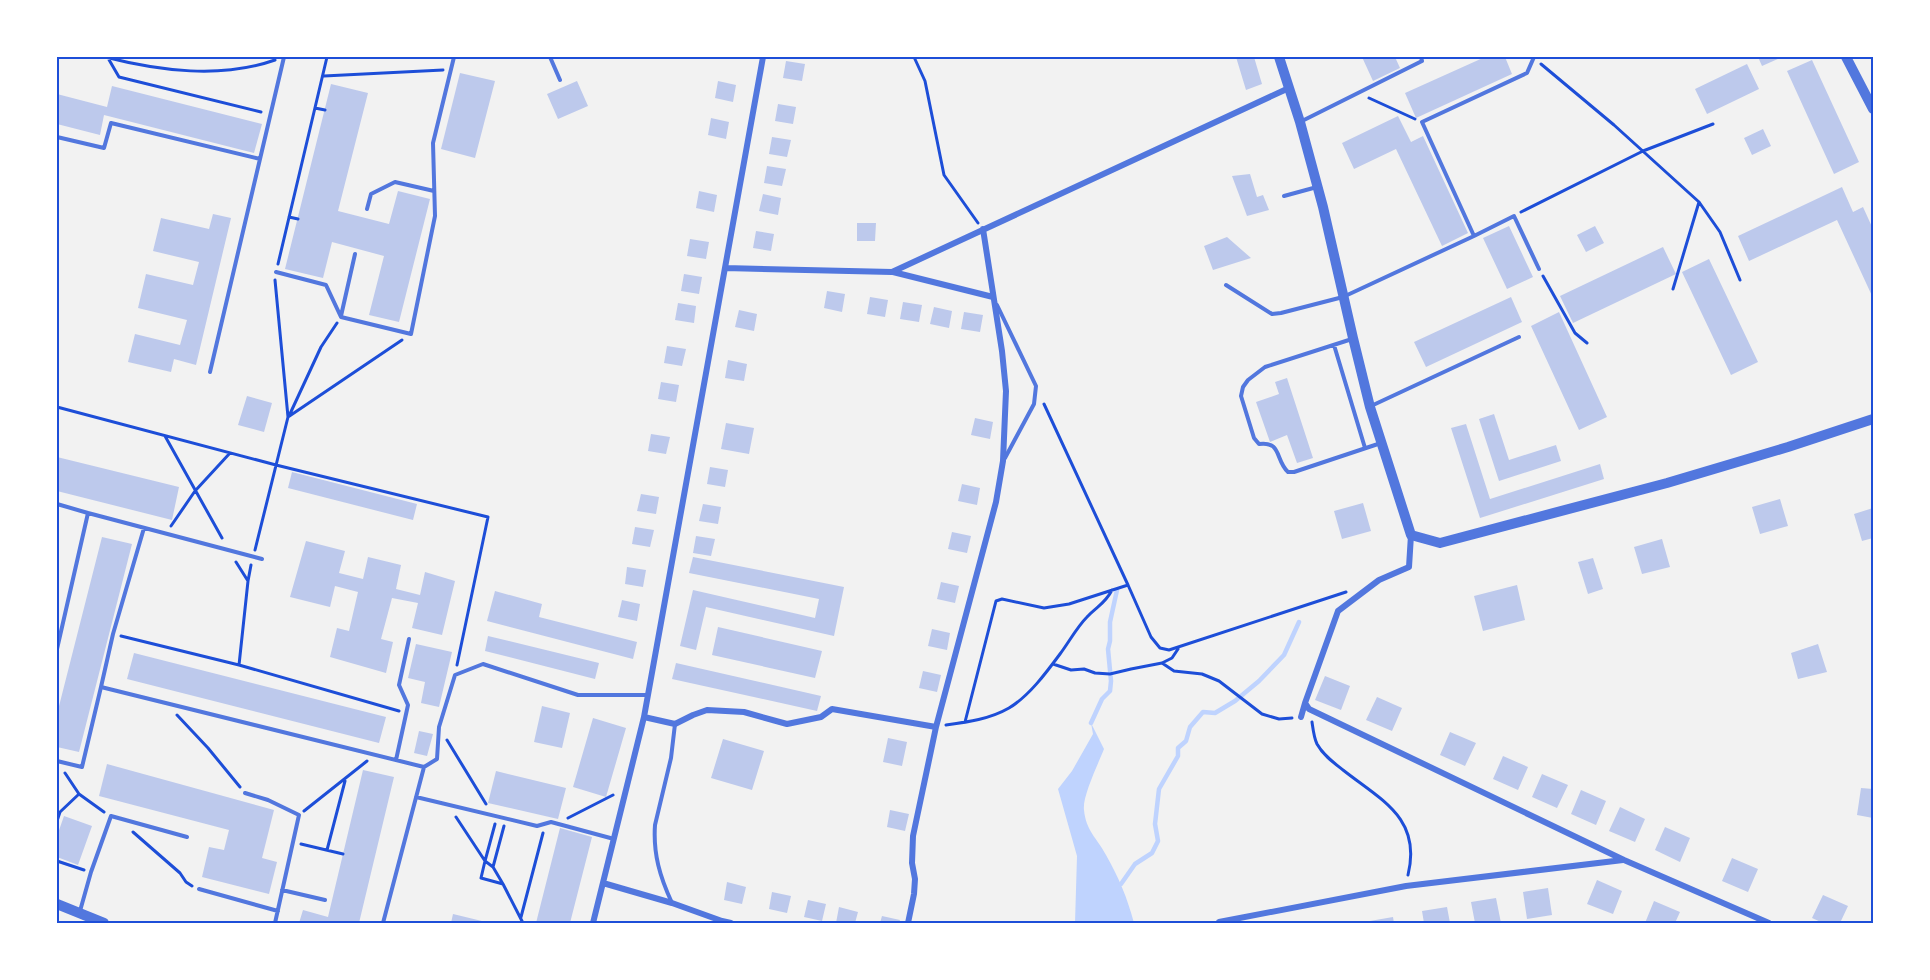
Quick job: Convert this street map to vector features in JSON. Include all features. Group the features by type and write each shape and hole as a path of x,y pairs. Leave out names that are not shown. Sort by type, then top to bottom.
{"street":[{"path":"593,923 644,717 763,57"},
{"path":"1279,57 1300,122 1317,187 1370,407 1411,535 1409,567 1379,580 1338,611 1307,706 1301,717"},
{"path":"1846,57 1873,109"},
{"path":"892,272 1289,88"},
{"path":"908,923 915,879 912,863 913,836 936,727 996,502 1003,461 1006,391 983,229"},
{"path":"725,268 892,272 993,297"},
{"path":"1411,535 1440,543 1667,483 1873,419"},
{"path":"1307,706 1624,860 1769,923"},
{"path":"644,717 675,724 707,711 744,712 787,724 821,717 832,709 936,727"},
{"path":"1219,922 1406,886 1624,860"},
{"path":"603,883 731,923"},
{"path":"57,904 77,918 104,923"}],"lane":[{"path":"210,372 272,114 283,57"},
{"path":"341,317 411,334 435,216 433,143 454,57"},
{"path":"550,57 560,80"},
{"path":"1300,122 1422,61 1421,57"},
{"path":"1474,236 1422,122 1527,73 1534,57"},
{"path":"57,137 104,148 111,123 261,159"},
{"path":"367,209 371,194 395,182 435,191"},
{"path":"1284,196 1317,187"},
{"path":"1226,285 1272,314 1343,297 1514,216 1539,269"},
{"path":"341,317 355,254"},
{"path":"276,272 326,285 341,317"},
{"path":"993,297 1036,386 1034,404 1003,461"},
{"path":"1370,407 1519,337"},
{"path":"1353,339 1265,367 1248,380 1241,396 1254,438 1259,444 1267,443 1274,447 1282,466 1288,472 1294,472 1381,442"},
{"path":"1334,345 1365,448"},
{"path":"57,504 262,559"},
{"path":"57,649 88,513"},
{"path":"57,761 82,767 113,634 144,528"},
{"path":"396,760 408,705 399,685 409,639"},
{"path":"383,923 424,767 437,759 439,727 455,675 483,664 578,695 648,695"},
{"path":"101,687 424,767"},
{"path":"672,903 657,863 654,833 671,758 675,724"},
{"path":"245,793 268,800 299,815 275,923"},
{"path":"416,797 537,826 551,822 615,839"},
{"path":"77,918 111,816 188,837"},
{"path":"199,889 278,911"},
{"path":"282,890 325,900"}],"path":[{"path":"107,57 153,68 234,70 283,57"},
{"path":"107,57 119,77 272,114"},
{"path":"288,417 275,286 276,272 327,57"},
{"path":"914,57 925,81 944,175 983,229"},
{"path":"1534,57 1699,202 1720,232 1740,280"},
{"path":"323,76 451,69"},
{"path":"1359,93 1422,122"},
{"path":"315,108 325,110"},
{"path":"1514,216 1643,151 1713,124"},
{"path":"1673,289 1699,202"},
{"path":"289,217 298,219"},
{"path":"1539,269 1575,333 1587,343"},
{"path":"239,665 248,581 288,417 321,347 341,317"},
{"path":"288,417 411,334"},
{"path":"1036,386 1151,637 1160,648 1169,650 1179,648 1346,592"},
{"path":"57,408 488,517 455,675"},
{"path":"165,436 248,581"},
{"path":"165,534 195,490 230,453"},
{"path":"965,722 996,601 1002,599 1044,608 1070,604 1128,585"},
{"path":"936,727 982,719 1010,708 1027,693 1053,663 1087,616 1103,605 1112,590"},
{"path":"113,634 239,665 406,713"},
{"path":"1053,663 1071,670 1084,669 1095,674 1110,674 1162,663 1172,658 1179,648"},
{"path":"1162,663 1174,671 1202,674 1219,681 1262,714 1279,718 1301,717"},
{"path":"166,703 208,748 245,793"},
{"path":"1307,706 1316,743 1325,755 1388,805 1408,830 1411,855 1406,886"},
{"path":"439,727 486,805 497,816 481,878 503,884"},
{"path":"299,815 376,755"},
{"path":"57,761 79,794 111,816"},
{"path":"327,850 345,779"},
{"path":"57,821 60,812 79,794"},
{"path":"556,824 615,795 613,805"},
{"path":"449,805 485,861 493,867 523,923"},
{"path":"118,818 180,873 186,882 199,889"},
{"path":"493,867 507,818"},
{"path":"521,918 545,824"},
{"path":"293,842 343,854"},
{"path":"57,861 91,872"}],"water":[{"path":"1091,723 1104,749 1084,804 1085,817 1089,829 1119,880 1134,923 1075,923 1077,856 1058,789 1072,771 1093,734"}],"building":[{"path":"1236,57 1254,57 1262,84 1246,90"},
{"path":"1362,57 1395,57 1400,68 1373,81"},
{"path":"1485,57 1505,57 1512,74 1416,118 1405,93"},
{"path":"1758,57 1782,57 1762,66"},
{"path":"1812,60 1859,162 1834,174 1787,71"},
{"path":"786,61 805,64 802,81 783,78"},
{"path":"1747,64 1759,89 1707,114 1695,89"},
{"path":"460,73 495,81 475,158 441,149"},
{"path":"577,81 588,106 558,119 547,94"},
{"path":"718,81 736,85 733,102 715,98"},
{"path":"331,84 368,93 338,211 389,224 398,191 430,199 399,322 369,315 384,256 332,242 323,278 285,269"},
{"path":"112,86 262,124 254,153 104,115 100,135 57,124 57,94 107,107"},
{"path":"778,104 796,107 793,124 775,121"},
{"path":"1398,116 1411,142 1423,136 1468,233 1442,246 1396,149 1354,169 1342,143"},
{"path":"711,118 729,122 726,139 708,135"},
{"path":"1763,129 1771,146 1752,155 1744,138"},
{"path":"772,137 791,140 787,157 769,154"},
{"path":"767,166 786,169 782,186 764,183"},
{"path":"1250,174 1257,197 1263,195 1269,210 1247,216 1232,176"},
{"path":"1842,187 1853,212 1863,207 1873,229 1873,298 1837,220 1749,261 1738,236"},
{"path":"699,191 717,195 714,212 696,208"},
{"path":"763,194 781,198 778,215 759,211"},
{"path":"213,214 231,218 196,365 174,359 171,372 128,362 135,334 180,345 187,320 138,308 146,274 193,285 199,262 153,251 161,218 209,229"},
{"path":"857,223 876,223 875,241 857,241"},
{"path":"1509,226 1533,277 1507,289 1483,238"},
{"path":"1595,226 1604,243 1586,252 1577,235"},
{"path":"756,231 774,234 771,251 753,248"},
{"path":"1227,237 1251,258 1213,270 1204,246"},
{"path":"690,239 709,242 706,259 687,256"},
{"path":"1663,247 1676,274 1573,323 1560,296"},
{"path":"1709,259 1758,362 1731,375 1682,272"},
{"path":"684,274 702,277 699,294 681,291"},
{"path":"827,291 845,294 842,312 824,308"},
{"path":"870,297 888,300 885,317 867,314"},
{"path":"1511,297 1522,322 1426,367 1414,342"},
{"path":"903,302 922,305 919,322 900,319"},
{"path":"678,303 696,306 694,323 675,320"},
{"path":"934,307 952,311 949,328 930,324"},
{"path":"739,310 757,314 754,331 735,327"},
{"path":"964,312 983,315 980,332 961,329"},
{"path":"1559,312 1607,417 1579,430 1531,326"},
{"path":"667,346 686,349 682,366 664,363"},
{"path":"728,360 747,364 744,381 725,378"},
{"path":"1287,378 1313,458 1297,463 1287,435 1270,442 1256,402 1279,394 1275,382"},
{"path":"661,382 679,385 676,402 658,399"},
{"path":"247,396 272,403 264,432 238,425"},
{"path":"1494,414 1509,460 1556,445 1561,461 1499,481 1479,419"},
{"path":"975,418 993,422 990,439 971,435"},
{"path":"726,423 754,428 749,454 721,449"},
{"path":"1466,424 1490,499 1600,464 1604,479 1480,518 1451,428"},
{"path":"651,434 670,437 666,454 648,451"},
{"path":"57,457 179,487 172,520 57,491"},
{"path":"710,467 728,470 725,487 707,484"},
{"path":"292,472 417,504 413,520 288,488"},
{"path":"962,484 980,488 977,505 958,501"},
{"path":"641,494 659,497 656,514 637,511"},
{"path":"1780,499 1788,526 1760,534 1752,507"},
{"path":"1363,503 1371,531 1342,539 1334,511"},
{"path":"703,504 721,507 718,524 699,521"},
{"path":"1873,508 1873,538 1862,541 1854,514"},
{"path":"635,527 654,530 650,547 632,544"},
{"path":"952,532 971,536 967,553 948,549"},
{"path":"696,536 715,539 711,556 693,553"},
{"path":"102,537 132,544 79,752 57,747 57,714"},
{"path":"1662,539 1670,567 1642,574 1634,547"},
{"path":"306,541 345,551 339,573 363,579 368,557 401,565 396,589 420,595 425,572 455,581 442,635 412,628 418,603 392,598 381,639 393,642 386,673 330,657 337,628 349,631 358,592 335,586 330,607 290,597"},
{"path":"693,557 844,587 834,636 706,607 696,650 680,646 693,590 815,618 819,599 689,573"},
{"path":"1593,558 1603,589 1588,594 1578,562"},
{"path":"627,567 646,570 643,587 625,584"},
{"path":"941,582 959,586 955,603 937,599"},
{"path":"1517,585 1525,620 1483,631 1474,596"},
{"path":"495,591 542,604 539,617 637,642 633,659 487,621"},
{"path":"622,600 640,604 637,621 618,617"},
{"path":"718,627 822,651 815,678 712,655"},
{"path":"932,629 950,633 947,650 928,646"},
{"path":"488,636 599,663 595,679 485,651"},
{"path":"416,644 452,652 439,707 421,703 425,682 408,678"},
{"path":"1818,644 1827,672 1798,679 1791,653"},
{"path":"134,653 386,717 379,743 127,679"},
{"path":"676,663 821,696 817,711 672,679"},
{"path":"923,671 941,675 937,692 919,688"},
{"path":"1325,676 1350,686 1341,710 1315,700"},
{"path":"1377,697 1402,708 1392,731 1366,720"},
{"path":"542,706 570,713 562,748 534,742"},
{"path":"593,718 626,728 606,797 573,787"},
{"path":"419,731 433,734 427,756 414,753"},
{"path":"1450,732 1476,743 1465,766 1440,755"},
{"path":"888,738 907,742 902,766 883,762"},
{"path":"723,739 764,751 752,790 711,778"},
{"path":"1503,756 1528,767 1518,790 1493,779"},
{"path":"107,764 274,810 262,858 277,862 269,894 202,877 209,847 224,850 229,830 99,796"},
{"path":"363,770 394,777 359,923 299,923 303,910 328,917"},
{"path":"496,771 566,788 558,819 488,803"},
{"path":"1542,774 1568,785 1557,808 1532,797"},
{"path":"1861,788 1873,789 1873,818 1857,815"},
{"path":"1581,790 1606,801 1596,825 1571,814"},
{"path":"1620,807 1645,819 1635,842 1609,831"},
{"path":"890,810 909,814 905,831 887,827"},
{"path":"64,816 92,826 78,865 57,857 57,836"},
{"path":"1665,827 1690,838 1680,862 1655,850"},
{"path":"560,828 592,837 570,923 536,923"},
{"path":"1732,858 1758,869 1748,892 1722,881"},
{"path":"1597,880 1622,891 1613,914 1587,904"},
{"path":"727,882 746,887 742,904 724,900"},
{"path":"1548,888 1552,915 1527,919 1523,892"},
{"path":"772,892 791,896 787,913 769,909"},
{"path":"1823,895 1848,906 1840,923 1823,923 1812,918"},
{"path":"1496,898 1501,923 1475,923 1471,902"},
{"path":"808,900 826,904 822,921 804,917"},
{"path":"1654,901 1680,912 1675,923 1645,923"},
{"path":"839,907 858,912 855,923 836,923"},
{"path":"1447,907 1450,923 1424,923 1422,911"},
{"path":"453,914 486,922 486,923 451,923"},
{"path":"882,916 900,920 899,923 880,923"},
{"path":"1393,917 1394,923 1364,923 1364,922"}],"waterway":[{"path":"1091,723 1102,699 1110,691 1108,649 1110,622 1117,590"},
{"path":"1121,884 1135,864 1152,853 1158,841 1155,824 1159,789 1178,756 1178,748 1186,741 1190,727 1203,712 1215,713 1235,701 1259,681 1284,655 1299,622"}]}
